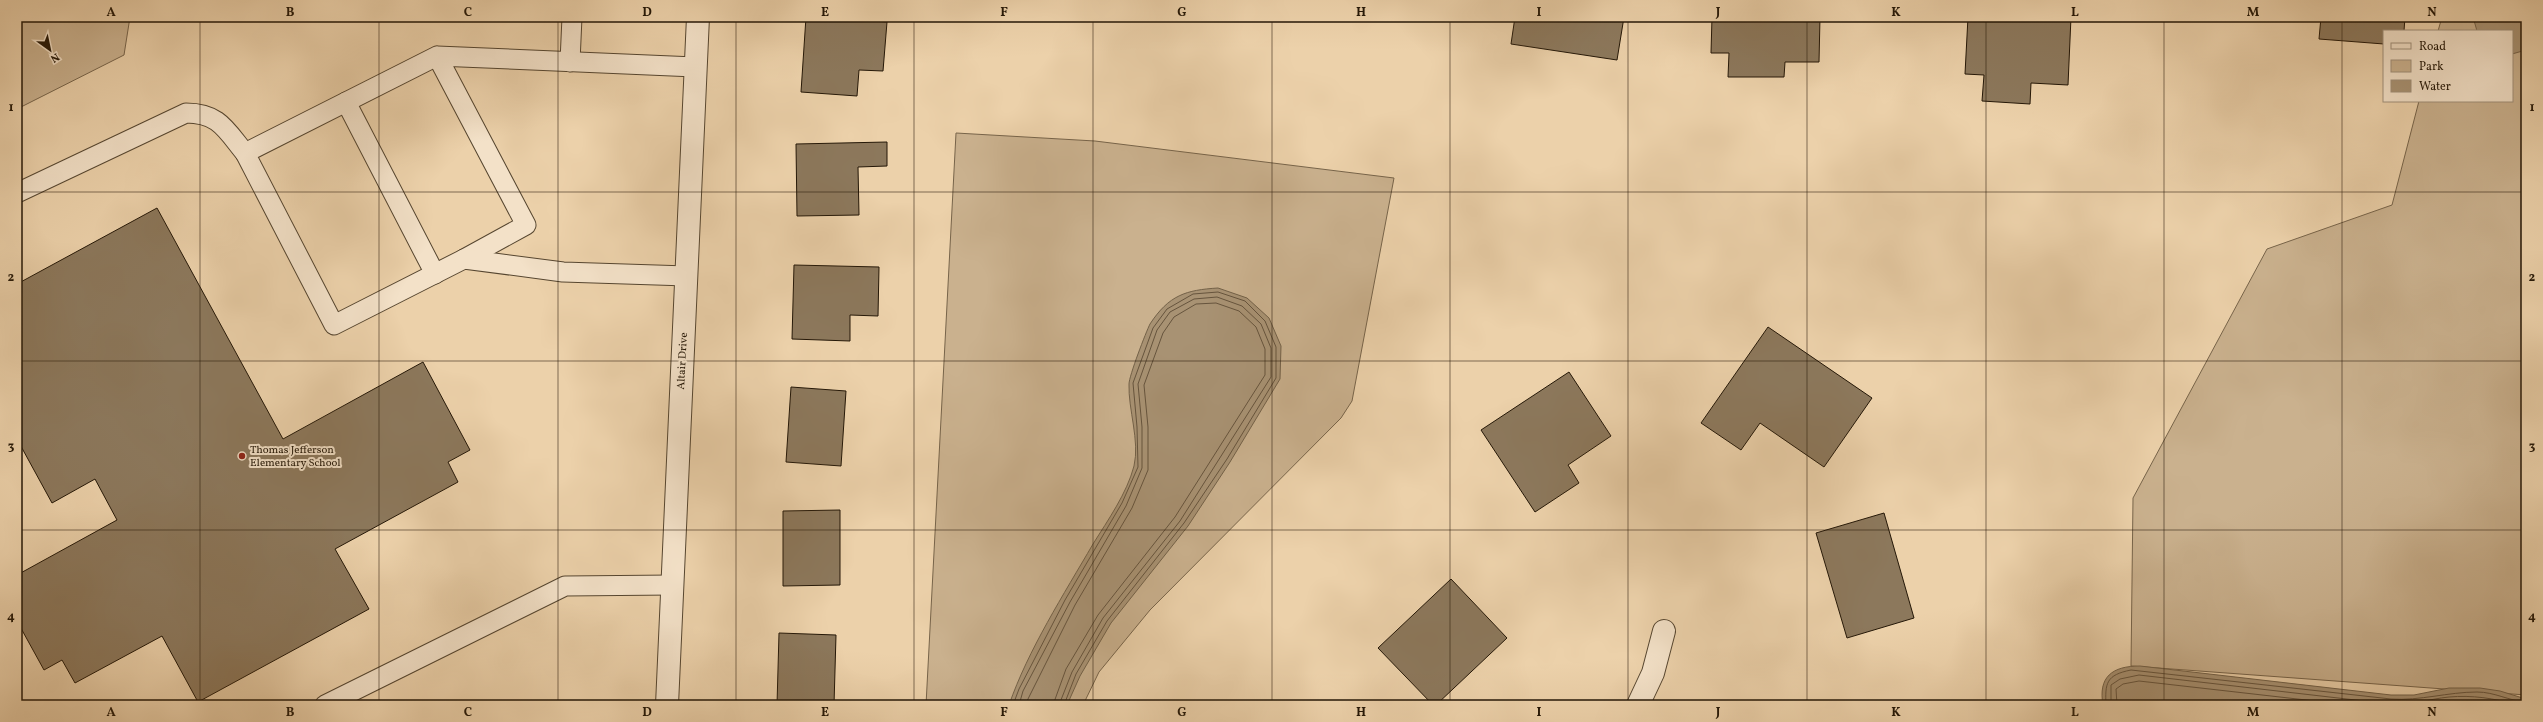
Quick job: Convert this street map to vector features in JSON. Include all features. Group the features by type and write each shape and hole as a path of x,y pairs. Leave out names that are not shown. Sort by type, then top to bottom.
{"street":[{"name":"Altair Drive","path":"667,705 698,17"},
{"path":"1638,705 1653,673 1664,631"}],"lane":[{"path":"570,62 572,17"},
{"path":"17,193 186,113 204,113 217,122 246,154 334,325 464,259 526,225 437,56"},
{"path":"246,154 437,56 696,67"},
{"path":"346,102 435,274"},
{"path":"464,259 563,272 686,276"},
{"path":"325,705 564,586 673,585"}],"green space":[{"path":"17,17 130,17 124,55 17,109"},
{"path":"2442,17 2526,17 2526,695 2131,666 2133,498 2267,249 2392,205 2419,102 2513,102 2513,30 2438,30"},
{"path":"956,133 1095,141 1394,178 1352,401 1341,418 1150,610 1099,672 1083,705 926,705"}],"water":[{"path":"2473,17 2526,17 2526,50 2513,54 2513,30 2477,30"},
{"path":"1218,288 1247,298 1269,318 1281,346 1280,379 1230,462 1188,526 1111,623 1080,676 1067,705 1009,705 1036,643 1116,506 1131,476 1134,466 1136,446 1130,404 1129,384 1150,324 1164,306 1171,300 1197,290"},
{"path":"2140,666 2391,695 2414,695 2449,688 2480,688 2500,691 2526,699 2526,705 2103,705 2103,687 2105,680 2109,675 2122,668"}],"building":[{"path":"806,17 887,22 883,71 859,70 857,96 801,92"},
{"path":"1515,17 1624,17 1617,60 1511,44"},
{"path":"1712,17 1820,17 1819,62 1785,62 1784,77 1728,77 1729,53 1711,53"},
{"path":"1968,17 2071,17 2068,85 2031,83 2030,104 1982,101 1984,75 1965,74"},
{"path":"2321,17 2405,17 2404,30 2383,30 2383,44 2319,39"},
{"path":"887,142 887,166 858,167 859,215 797,216 796,144"},
{"name":"Thomas Jefferson Elementary School","path":"157,208 283,439 423,362 470,450 448,462 458,482 335,549 369,609 198,702 162,636 75,683 62,660 44,670 17,621 17,575 117,520 95,479 52,503 17,439 17,284"},
{"path":"794,265 879,267 878,316 850,315 850,341 792,339"},
{"path":"1768,327 1872,398 1824,467 1760,423 1741,450 1701,423"},
{"path":"1569,372 1611,436 1568,465 1579,483 1535,512 1481,430"},
{"path":"791,387 846,391 841,466 786,462"},
{"path":"840,510 840,585 783,586 783,511"},
{"path":"1884,513 1914,618 1847,638 1816,533"},
{"path":"1451,579 1507,638 1436,705 1433,705 1378,648"},
{"path":"779,633 836,635 834,705 777,705"}],"place":[{"name":"Thomas Jefferson Elementary School","path":"242,456"}]}
